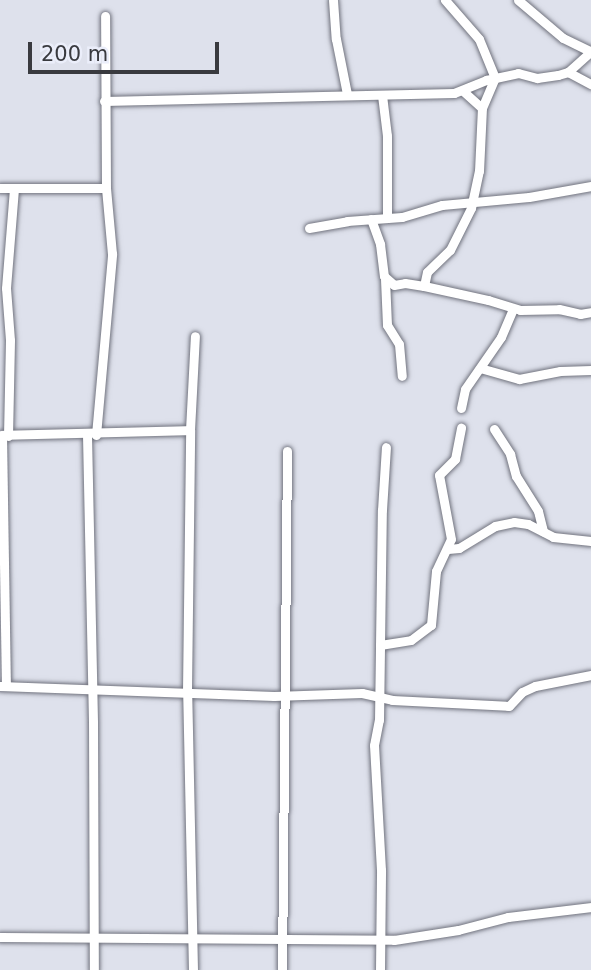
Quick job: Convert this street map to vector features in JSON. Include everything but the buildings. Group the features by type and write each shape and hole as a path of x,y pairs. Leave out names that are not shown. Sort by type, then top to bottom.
{"street":[{"path":"333,0 336,39 347,94"},
{"path":"104,101 463,91 495,78 523,73 543,77 568,72 591,51 563,38 528,4 519,0"},
{"path":"424,286 430,268 450,250 471,208 478,182 482,108 495,78 479,39 449,1"},
{"path":"94,970 93,720 90,688 92,435 112,254 106,188 105,16"},
{"path":"568,72 591,84"},
{"path":"463,91 482,108"},
{"path":"382,95 387,136 387,218"},
{"path":"309,228 591,186"},
{"path":"0,188 106,188"},
{"path":"14,188 6,288 10,340 3,435 3,686 284,695 362,693 392,700 509,706 523,692 536,686 591,675"},
{"path":"371,219 380,244 387,325 399,344 402,376"},
{"path":"385,279 394,285 405,283 488,299 513,309 558,309 580,314 591,312"},
{"path":"461,408 465,389 501,337 513,309"},
{"path":"193,970 187,691 190,430 195,336"},
{"path":"480,368 519,379 560,371 591,370"},
{"path":"380,645 411,640 429,629 436,571 451,539 439,475 454,459 461,428"},
{"path":"494,429 510,454 516,476 538,511 542,531"},
{"path":"3,435 92,435 190,430"},
{"path":"380,970 381,870 374,751 379,696 382,510 386,447"},
{"path":"282,970 287,451"},
{"path":"448,549 459,548 504,523 522,523 552,537 591,541"},
{"path":"0,937 380,939 429,936 508,917 591,907"}]}
